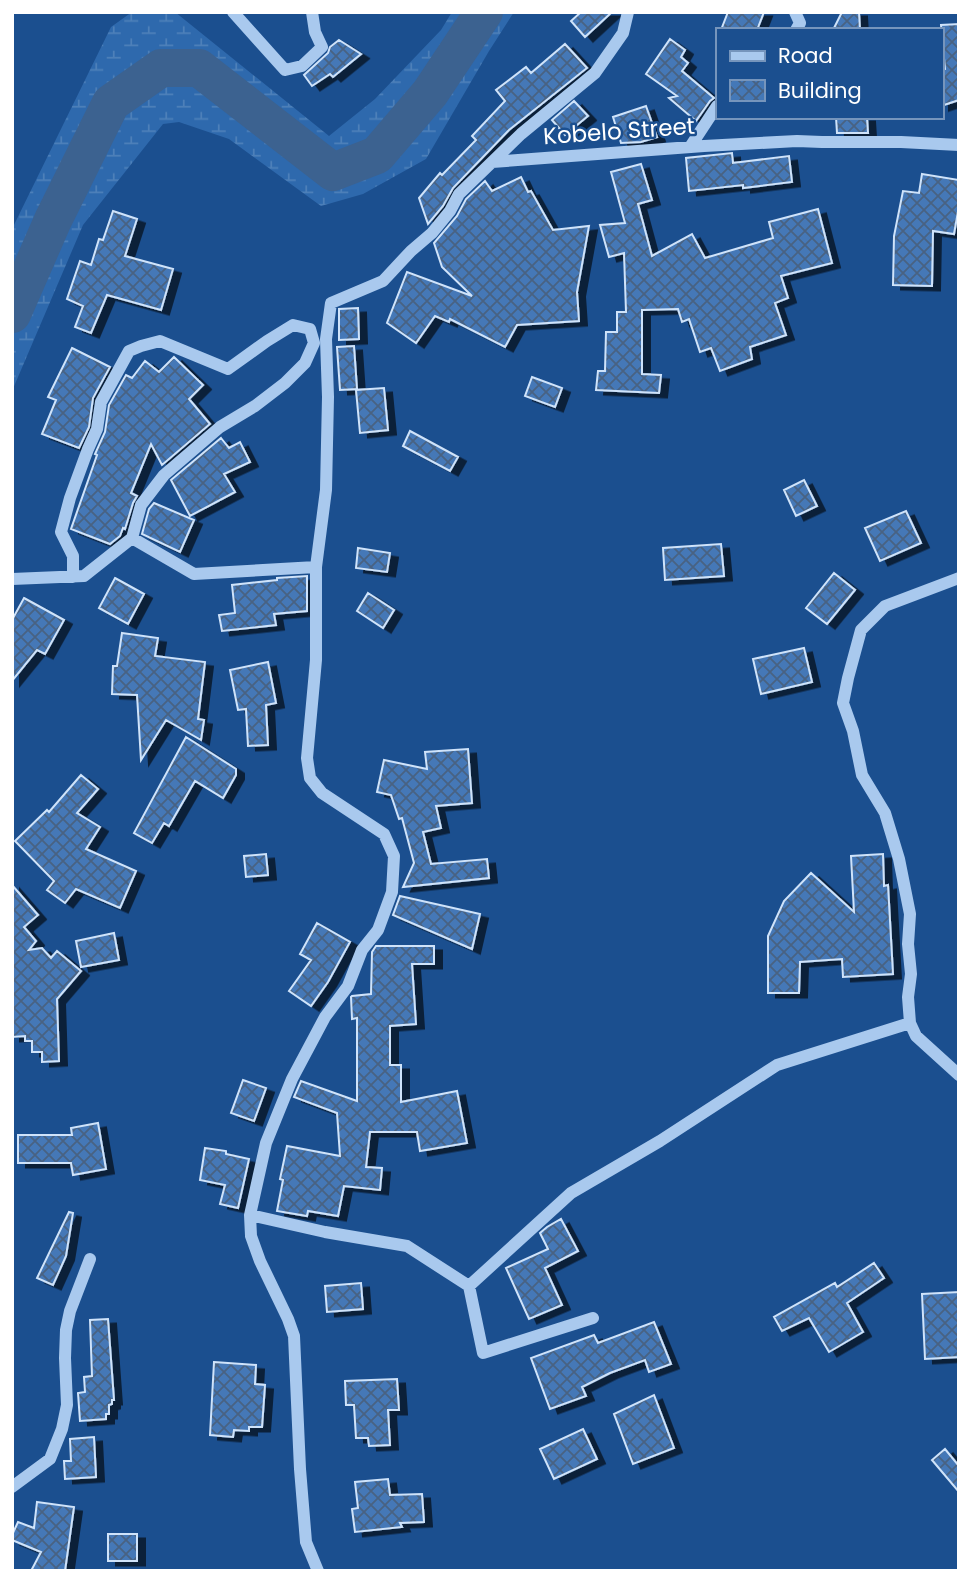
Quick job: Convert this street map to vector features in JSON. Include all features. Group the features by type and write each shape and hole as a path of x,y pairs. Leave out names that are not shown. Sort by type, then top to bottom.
{"street":[{"path":"233,12 285,70 302,66 322,47 315,32 312,12"},
{"path":"318,1571 306,1542 294,1336 260,1261 251,1236 250,1215 266,1143 292,1079 325,1017 348,986 362,950 378,930 392,892 394,856 384,834 322,793 310,778 307,758 316,660 316,567 326,490 326,339 331,303 383,281 432,233 450,211 459,194 521,134 595,73 622,33 628,12"},
{"path":"795,12 800,23 797,28"},
{"path":"690,147 716,108"},
{"name":"Kobelo Street","path":"492,162 797,141 959,145"},
{"path":"12,579 73,577 84,576 132,538 141,505 164,475 220,427 285,383 305,363 314,343 310,329 293,325 228,369 160,341 129,351 101,402 97,429 70,498 61,532 73,556 73,577"},
{"path":"132,538 194,573 316,567"},
{"path":"959,578 885,606 861,630 843,703 862,775 885,813 900,859 910,914 910,1023 916,1036 959,1075"},
{"path":"468,1286 571,1193 660,1141 777,1065 910,1023"},
{"path":"250,1215 325,1232 407,1246 468,1286 483,1353 593,1318"},
{"path":"12,1487 50,1459 62,1429 67,1405 66,1330 70,1311 90,1259"}],"green space":[{"path":"132,12 175,12 329,136 375,99 441,30 452,12 514,12 426,159 363,194 321,206 229,139 179,122 163,124 83,225 12,391 12,229 111,27"}],"building":[{"path":"581,12 612,12 585,37 571,21"},
{"path":"728,12 764,12 758,28 722,28"},
{"path":"842,12 859,12 860,28 834,28"},
{"path":"959,24 959,100 943,105 945,69 941,25"},
{"path":"670,39 685,50 681,57 688,63 682,71 714,98 696,121 669,98 677,96 646,74"},
{"path":"339,40 361,54 333,77 330,74 312,86 304,75"},
{"path":"565,44 587,68 509,130 453,188 428,224 419,198 440,173 442,175 476,140 472,136 505,101 496,90 526,67 531,73"},
{"path":"574,101 588,116 565,135 552,120"},
{"path":"646,106 657,137 641,142 621,143 613,117"},
{"path":"836,119 867,119 868,133 837,133"},
{"path":"732,153 733,163 789,156 792,182 689,191 686,158"},
{"path":"641,164 652,200 638,204 652,256 692,234 705,258 773,238 769,222 818,209 832,263 781,276 788,298 775,303 786,335 750,347 752,359 720,371 711,348 700,352 689,319 682,322 678,309 642,310 642,374 661,375 659,393 596,390 598,371 605,371 606,332 617,332 617,312 626,312 624,253 609,257 600,225 625,223 611,172"},
{"path":"922,174 959,180 959,206 954,234 933,231 932,286 893,285 894,236 903,191 919,193"},
{"path":"521,177 553,230 589,226 577,292 579,321 517,325 505,347 450,319 449,322 435,316 416,343 387,323 407,272 472,296 442,267 434,243 457,216 466,199 485,181 492,191"},
{"path":"113,211 137,219 125,256 173,269 161,310 107,295 91,333 75,327 83,306 67,299 80,261 91,265 99,239 103,240"},
{"path":"358,308 359,339 339,340 339,309"},
{"path":"354,346 357,389 340,390 337,347"},
{"path":"72,348 110,367 93,398 89,427 79,448 42,434 56,400 48,397"},
{"path":"174,357 203,385 189,399 210,424 162,465 151,444 131,493 137,496 125,529 123,528 120,536 110,544 71,529 97,455 95,454 105,432 109,405 126,375 132,378 145,361 159,372"},
{"path":"532,377 562,388 555,407 525,396"},
{"path":"384,388 388,430 360,433 356,390"},
{"path":"410,431 458,457 450,471 403,446"},
{"path":"221,438 229,448 240,442 250,462 224,474 235,492 190,516 171,480"},
{"path":"804,480 817,506 796,516 784,490"},
{"path":"154,503 194,520 180,552 142,534 149,509"},
{"path":"906,511 921,543 880,561 865,528"},
{"path":"721,544 724,576 665,580 663,548"},
{"path":"358,548 390,553 387,572 356,568"},
{"path":"834,573 855,590 827,624 806,608"},
{"path":"307,576 307,611 274,614 276,625 222,631 219,615 235,613 232,585"},
{"path":"115,578 144,594 128,624 99,608"},
{"path":"368,593 394,610 383,628 357,611"},
{"path":"24,598 64,620 45,654 37,650 12,681 12,620"},
{"path":"122,633 158,638 155,656 205,662 198,719 204,720 201,740 166,720 141,760 137,695 112,694 113,666 117,666"},
{"path":"804,648 812,682 761,694 753,659"},
{"path":"268,662 276,703 266,705 268,745 248,746 246,709 238,710 230,670"},
{"path":"186,737 236,769 236,775 223,798 195,781 169,826 164,823 152,843 134,833"},
{"path":"468,749 472,803 436,806 441,828 423,832 431,864 487,859 489,878 403,887 414,863 402,818 399,819 391,795 377,792 384,760 427,769 425,752"},
{"path":"81,775 98,789 77,813 100,827 86,849 136,871 120,908 76,889 65,903 47,890 54,881 15,841 47,810 49,812"},
{"path":"266,854 268,875 246,877 244,856"},
{"path":"883,854 884,886 888,885 893,974 843,977 842,959 800,962 799,993 768,993 768,936 784,901 811,873 854,912 851,856"},
{"path":"12,885 38,915 24,927 36,941 29,950 42,948 51,958 57,951 81,971 57,999 59,1061 42,1062 42,1052 32,1052 32,1041 25,1041 25,1036 12,1037"},
{"path":"400,896 480,914 472,949 393,915"},
{"path":"317,923 350,942 311,1006 289,991 311,960 300,954"},
{"path":"114,933 119,960 81,967 76,941"},
{"path":"376,946 434,946 434,964 412,964 416,1024 390,1026 390,1065 401,1065 401,1102 457,1091 467,1143 420,1151 417,1132 370,1132 366,1167 382,1168 380,1190 344,1186 338,1216 308,1211 307,1216 277,1211 287,1146 340,1156 337,1113 294,1097 301,1081 357,1101 357,1018 352,1019 351,997 371,994 372,952"},
{"path":"243,1080 266,1088 254,1121 231,1113"},
{"path":"98,1123 106,1169 73,1175 71,1163 18,1163 18,1135 72,1135 71,1128"},
{"path":"205,1148 226,1151 226,1154 249,1159 238,1208 220,1204 225,1185 200,1180"},
{"path":"69,1212 73,1213 66,1256 53,1285 37,1278"},
{"path":"561,1219 578,1251 545,1268 562,1305 529,1319 506,1268 548,1249 540,1233"},
{"path":"874,1263 884,1278 847,1303 863,1332 829,1352 809,1318 782,1331 774,1317 835,1283 837,1287"},
{"path":"361,1283 363,1309 327,1312 325,1286"},
{"path":"959,1292 959,1357 925,1359 922,1294"},
{"path":"108,1319 114,1400 109,1405 106,1419 80,1421 78,1393 85,1392 84,1377 92,1376 90,1320"},
{"path":"654,1322 671,1364 649,1372 645,1360 610,1373 582,1387 586,1396 550,1409 531,1358 594,1335 598,1343"},
{"path":"214,1362 256,1365 255,1384 265,1385 262,1427 249,1427 249,1431 234,1430 233,1437 210,1435"},
{"path":"397,1379 399,1410 388,1410 390,1445 369,1446 368,1438 356,1438 354,1405 346,1405 345,1381"},
{"path":"654,1395 674,1448 633,1464 614,1414"},
{"path":"583,1429 597,1459 554,1479 540,1449"},
{"path":"94,1437 96,1477 65,1479 64,1461 71,1461 70,1439"},
{"path":"945,1449 959,1466 959,1492 932,1460"},
{"path":"388,1479 390,1495 422,1494 424,1522 400,1523 402,1527 355,1532 352,1509 358,1508 355,1482"},
{"path":"37,1502 74,1507 65,1571 31,1571 41,1552 12,1540 18,1522 34,1528"},
{"path":"108,1534 137,1534 137,1561 108,1561"}],"waterway":[{"path":"12,314 53,220 111,103 161,68 199,68 333,172 377,155 430,93 484,12"}]}
